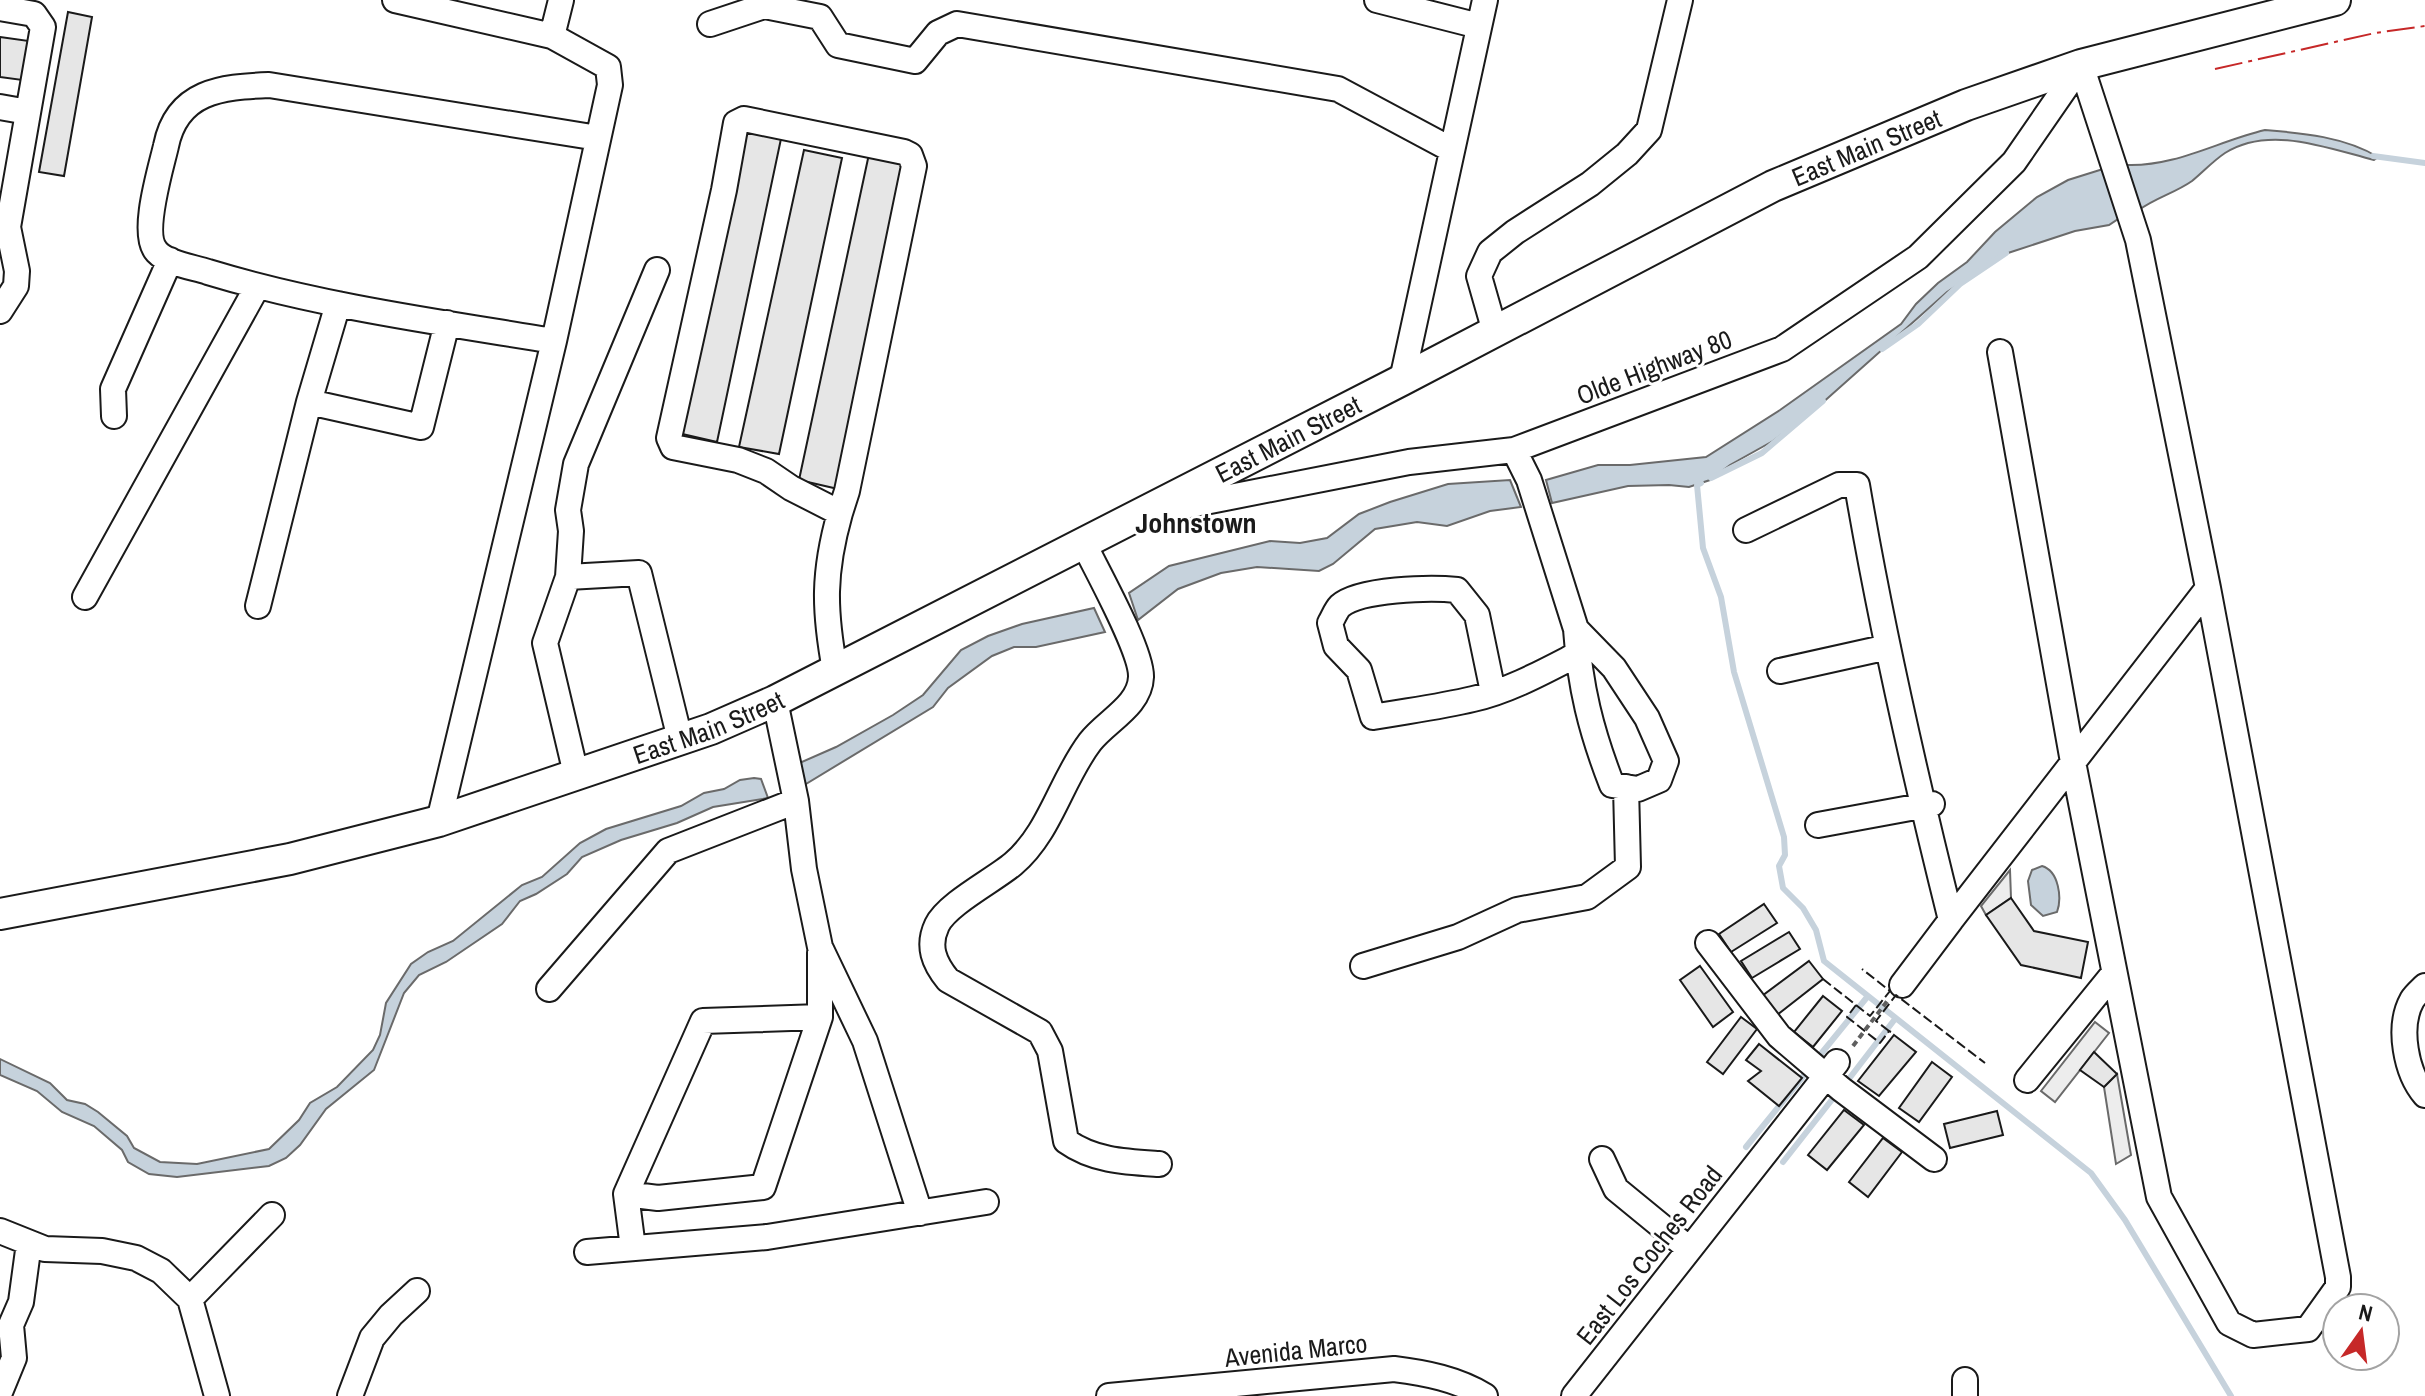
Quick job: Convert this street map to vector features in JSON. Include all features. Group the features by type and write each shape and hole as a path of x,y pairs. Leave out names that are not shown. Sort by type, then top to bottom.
{"main road":[{"name":"East Main Street","path":"0,914 290,859 439,821 680,739 775,701 1773,186 1966,105 2081,65 2324,1"}],"street":[{"path":"395,0 452,6 552,36 608,67 610,85 554,341 439,821"},
{"path":"552,36 561,0"},
{"path":"1377,0 1479,26"},
{"path":"1402,380 1485,0"},
{"path":"1495,332 1479,276 1490,252 1515,232 1590,184 1627,154 1649,130 1680,0"},
{"path":"710,24 764,6 820,17 838,45 915,61 938,33 957,24 1338,89 1452,150"},
{"path":"0,311 16,286 17,271 8,227 43,27 34,14 9,9"},
{"path":"2000,352 2073,762 2159,1197 2229,1323 2253,1335 2308,1329 2338,1287 2338,1277 2208,588 2139,245 2081,65"},
{"name":"Olde Highway 80","path":"1137,515 1409,462 1514,450 1782,349 1918,257 2014,162 2081,65"},
{"path":"554,341 257,287 170,260 157,252 150,240 150,220 170,125 184,105 225,87 269,85 598,138"},
{"path":"0,107 28,112"},
{"path":"835,670 826,623 825,584 832,541 847,491 913,160 904,152 744,119 736,123 669,438 673,447 738,460 766,471 791,488 840,513"},
{"path":"114,416 113,389 170,260"},
{"path":"576,774 545,643 568,577 571,531 568,510 576,464 657,270"},
{"path":"85,597 257,287"},
{"path":"258,606 309,402 338,304"},
{"path":"309,402 421,427 447,323"},
{"path":"1514,450 1529,480 1576,629 1580,679 1598,749 1612,785 1638,789 1659,780 1666,761 1647,718 1614,668 1576,629"},
{"path":"1746,530 1839,485 1857,485 1888,647 1927,805 1951,920"},
{"path":"1084,544 1130,637 1141,681 1131,703 1091,740 1024,853 937,923 931,945 938,968 948,980 1040,1032 1050,1051 1066,1141 1079,1151 1114,1161 1159,1164"},
{"path":"568,577 639,573 680,739"},
{"path":"1493,692 1477,615 1457,590 1441,588 1363,596 1339,607 1330,623 1336,646 1359,670 1373,717 1476,699 1536,675 1578,654"},
{"path":"1898,989 2208,588"},
{"path":"1780,671 1888,647"},
{"path":"626,1194 658,1198 763,1187 820,1017 820,947 804,869 796,801 775,701"},
{"path":"1363,966 1458,937 1517,910 1587,897 1628,867 1626,787"},
{"path":"549,989 668,851 796,801"},
{"path":"1818,825 1927,805"},
{"path":"1708,943 1779,1036 1838,1061 1934,1159"},
{"path":"820,947 865,1041 920,1213"},
{"path":"2027,1080 2114,973"},
{"path":"2425,986 2411,1001 2404,1034 2410,1071 2425,1095"},
{"path":"633,1248 626,1194 703,1021 820,1017"},
{"name":"East Los Coches Road","path":"1574,1396 1838,1061"},
{"path":"1602,1159 1616,1189 1688,1248"},
{"path":"587,1252 767,1237 986,1202"},
{"path":"190,1299 272,1215"},
{"path":"0,1231 45,1249 102,1251 136,1258 161,1271 190,1299 217,1396"},
{"path":"0,1392 14,1358 11,1325 21,1302 29,1243"},
{"path":"350,1396 372,1338 417,1291"},
{"name":"Avenida Marco","path":"1109,1396 1394,1369 1433,1375 1472,1388 1485,1396"}],"path":[{"path":"1838,1061 1898,989"}],"shaded area":[{"path":"2265,130 2338,140 2378,157 2374,160 2298,142 2260,141 2225,153 2192,181 2139,210 2126,165 2180,158"},
{"path":"2103,169 2121,217 2109,225 2075,231 2005,254 1947,292 1820,405 1773,441 1710,480 1689,487 1628,486 1552,503 1546,480 1598,465 1706,457 1780,410 1901,324 1938,283 1967,262 1995,232 2037,197 2068,180"},
{"path":"1510,480 1521,507 1490,511 1447,526 1417,522 1375,529 1333,564 1319,571 1257,567 1221,573 1178,589 1138,620 1129,593 1169,566 1270,541 1300,543 1327,538 1359,514 1390,502 1448,484"},
{"path":"1094,608 1105,632 1036,647 1014,647 992,656 948,688 933,707 801,787 795,765 836,747 923,695 961,650 1022,624"},
{"path":"754,778 761,779 768,798 713,807 582,857 567,874 520,901 502,924 446,962 419,975 404,993 374,1070 326,1109 300,1145 286,1158 269,1166 177,1177 149,1174 128,1162 122,1150 94,1126 62,1112 37,1091 0,1075 0,1059 50,1083 67,1100 85,1104 98,1112 127,1136 134,1148 160,1162 197,1164 269,1149 299,1120 310,1103 337,1087 373,1050 380,1035 386,1003 411,964 453,941 522,885 542,877 580,843 606,829 681,806 704,793"},
{"path":"2042,866 2056,879 2059,900 2057,912 2043,916 2031,905 2028,881 2032,870"},
{"path":"2010,870 2011,898 1986,915 1981,906"},
{"path":"2095,1022 2109,1033 2055,1102 2041,1091"},
{"path":"2117,1074 2131,1155 2116,1164 2104,1087"}],"building":[{"path":"68,12 92,17 64,176 39,172"},
{"path":"0,37 29,41 22,80 0,77"},
{"path":"743,127 782,134 717,442 678,433"},
{"path":"804,150 842,158 779,454 739,447"},
{"path":"869,154 908,161 838,489 799,480"},
{"path":"2011,898 2034,931 2088,942 2081,978 2021,965 1986,915"},
{"path":"1764,904 1777,923 1731,952 1719,934"},
{"path":"1789,932 1800,949 1752,978 1741,961"},
{"path":"1809,961 1823,979 1777,1015 1762,996"},
{"path":"1700,966 1733,1012 1713,1027 1680,980"},
{"path":"1823,996 1842,1011 1813,1047 1794,1032"},
{"path":"1741,1017 1757,1029 1723,1074 1707,1062"},
{"path":"1894,1035 1916,1052 1879,1096 1858,1081"},
{"path":"1759,1044 1802,1078 1779,1106 1748,1081 1761,1071 1746,1060"},
{"path":"2094,1052 2117,1074 2104,1087 2080,1070"},
{"path":"1932,1062 1952,1077 1919,1122 1899,1108"},
{"path":"1844,1110 1864,1125 1827,1170 1808,1155"},
{"path":"1997,1111 2003,1135 1950,1148 1944,1124"},
{"path":"1883,1138 1902,1152 1868,1197 1849,1182"}],"waterway":[{"path":"2373,156 2425,163"},
{"path":"1882,349 1918,324 1960,284 2006,253"},
{"path":"1711,478 1762,453 1823,401"},
{"path":"1701,483 1697,485 1703,548 1721,597 1734,672 1784,837 1785,855 1779,866 1783,888 1803,908 1816,930 1824,961 2091,1173 2125,1220 2231,1396"},
{"path":"1816,1060 1868,996"},
{"path":"1845,1084 1895,1019"},
{"path":"1746,1147 1809,1069"},
{"path":"1783,1162 1838,1092"}],"fence":[{"path":"1856,1005 1870,1016 1890,991 1862,969"},
{"path":"1823,979 1856,1005 1847,1017 1880,1043 1891,1032"},
{"path":"1889,1031 1876,1021 1896,995 1985,1063"}],"power":[{"path":"2215,69 2375,33 2425,26"}],"district":[{"name":"Johnstown","path":"1196,523"}]}
